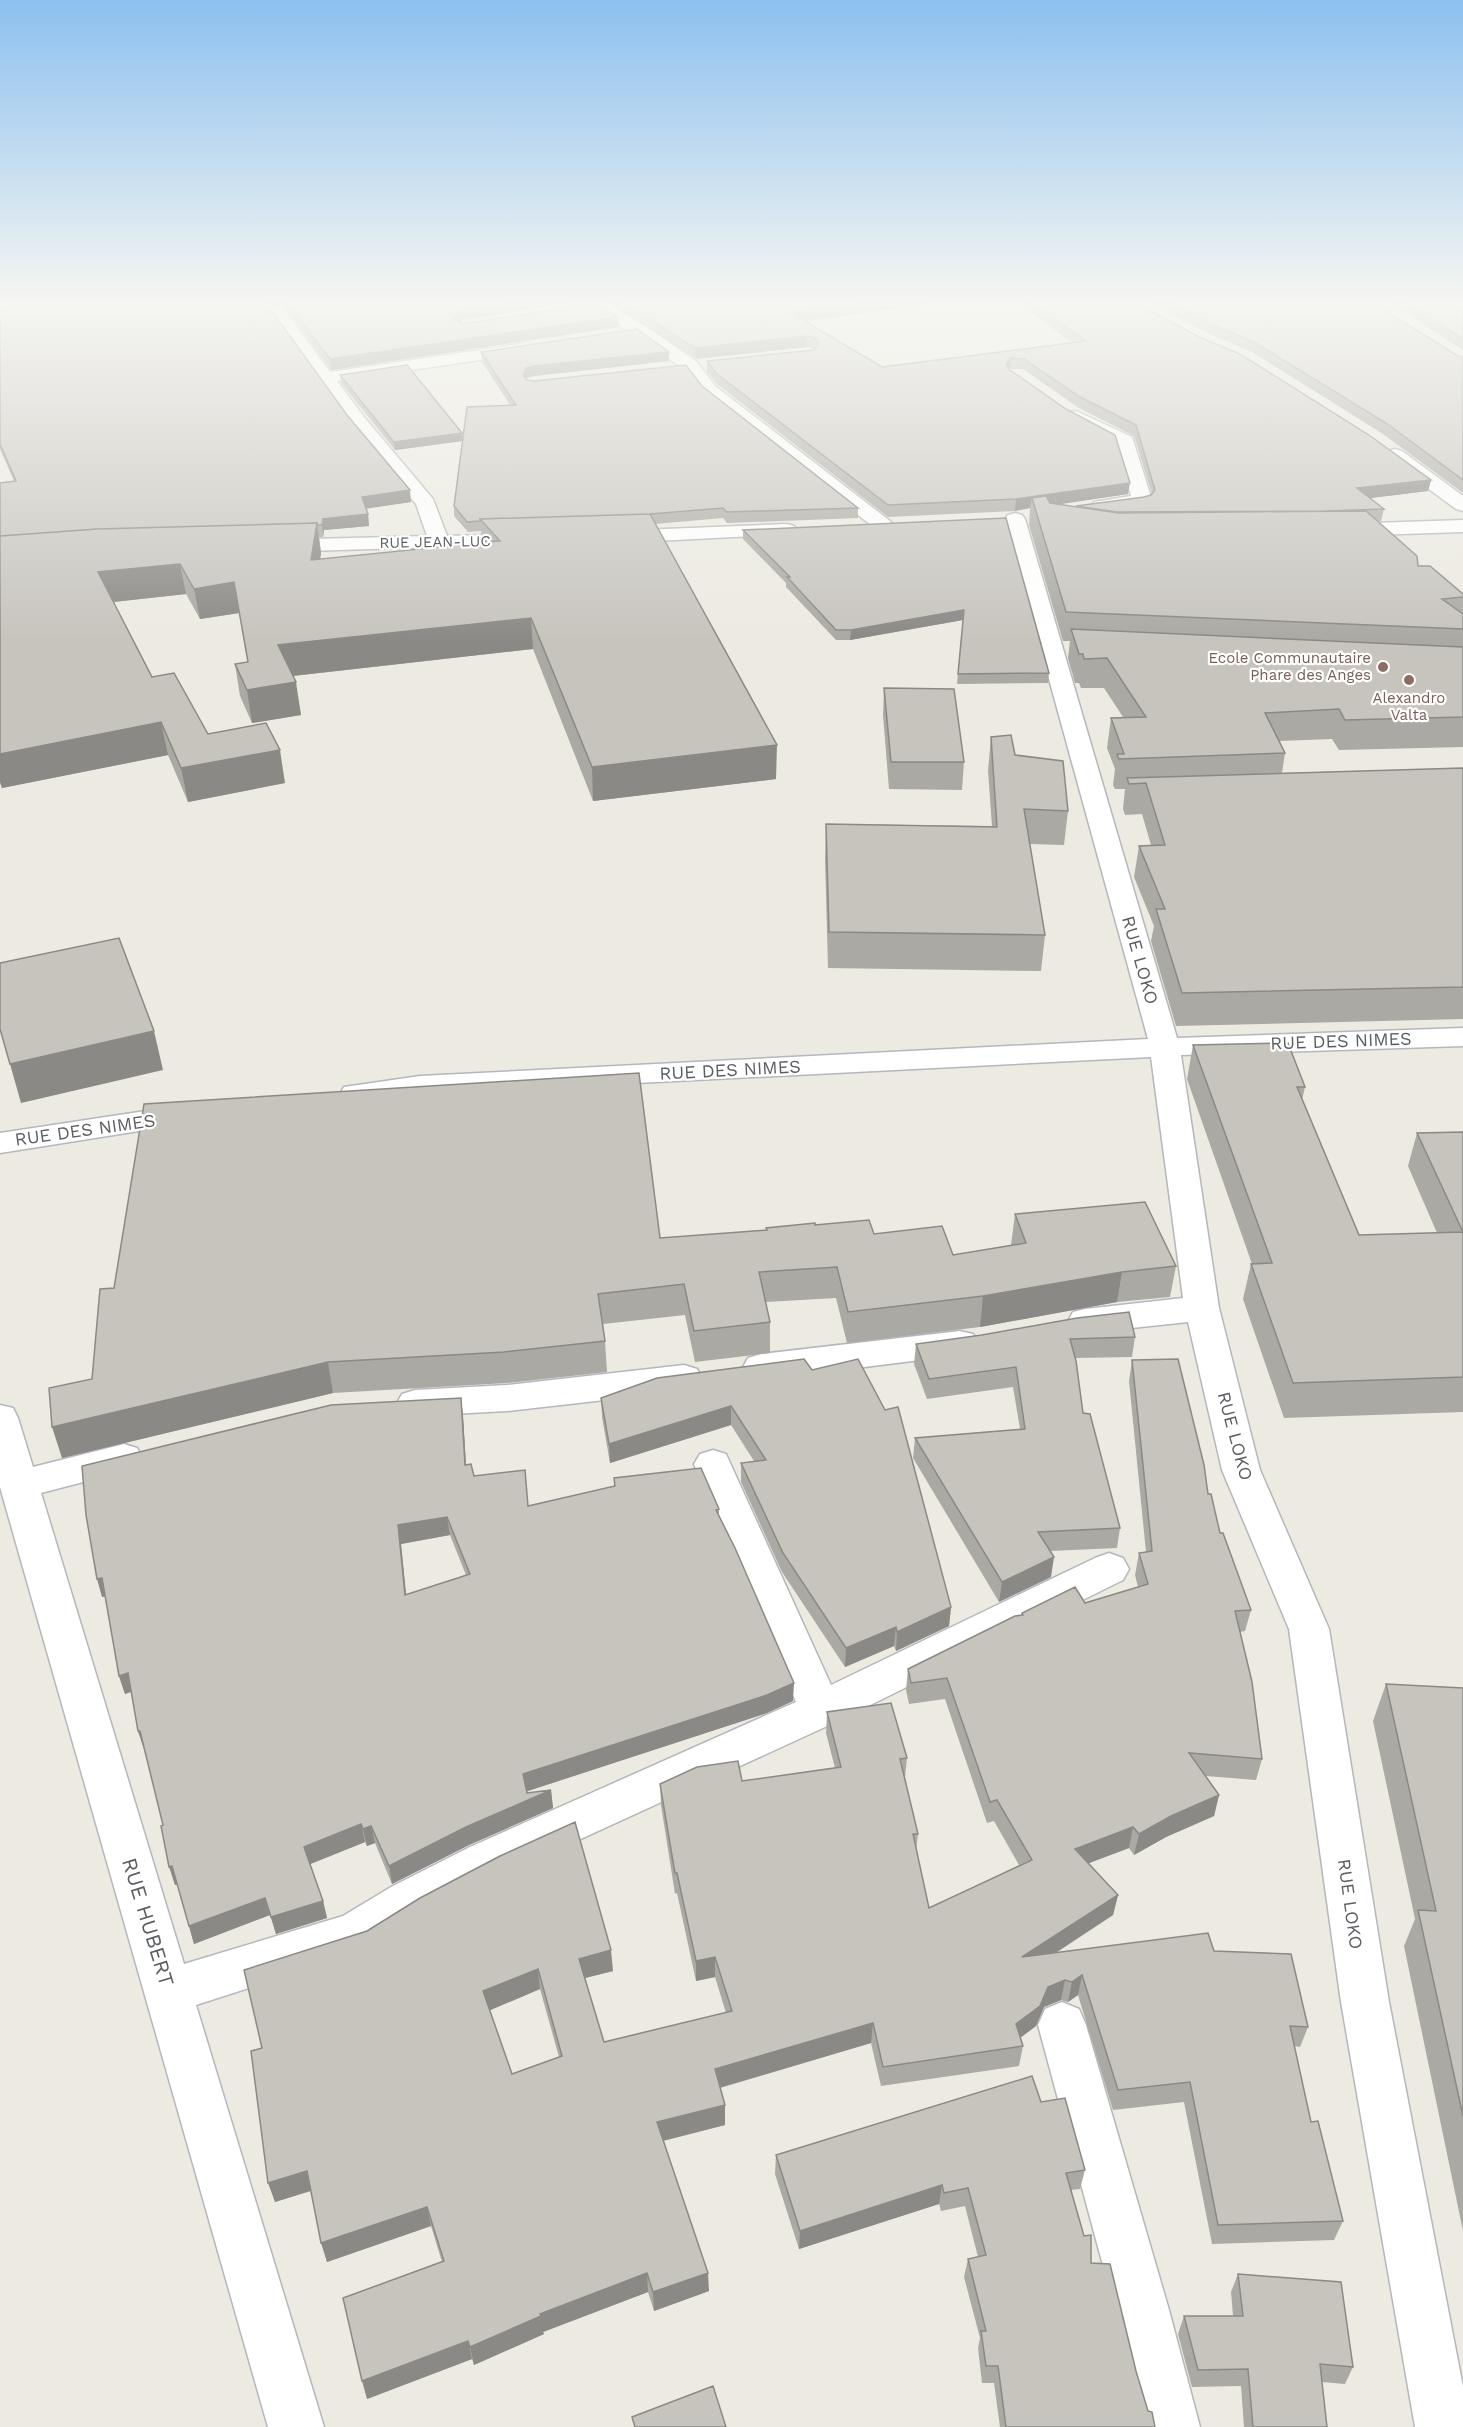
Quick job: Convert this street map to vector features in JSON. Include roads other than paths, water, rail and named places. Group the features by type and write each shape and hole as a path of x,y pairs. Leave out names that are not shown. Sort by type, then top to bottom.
{"street":[{"path":"353,414 382,452 426,502 439,542"},
{"path":"741,414 883,525"},
{"path":"1075,414 1125,441 1142,501 1084,509"},
{"path":"1384,447 1463,505"},
{"name":"RUE LOKO","path":"1020,519 1064,650 1106,800 1165,1047 1202,1308 1241,1470 1309,1629 1365,2002 1443,2427"},
{"path":"848,527 907,524"},
{"path":"1324,531 1463,526"},
{"path":"594,537 802,529"},
{"name":"RUE JEAN-LUC","path":"257,546 546,539"},
{"name":"RUE DES NIMES","path":"326,1098 420,1085 1165,1047 1463,1036"},
{"name":"RUE DES NIMES","path":"0,1143 208,1113"},
{"path":"1050,1327 1202,1308"},
{"path":"380,1405 507,1398 631,1385 992,1338"},
{"name":"RUE HUBERT","path":"0,1418 296,2427"},
{"path":"18,1485 151,1451"},
{"path":"713,1464 821,1710"},
{"path":"168,1991 355,1935 407,1902 486,1861 821,1710 1109,1569"},
{"path":"1062,2025 1142,2310 1172,2427"}],"place":[{"name":"Ecole Communautaire Phare des Anges","path":"1383,667"},
{"name":"Alexandro Valta","path":"1409,680"}]}
